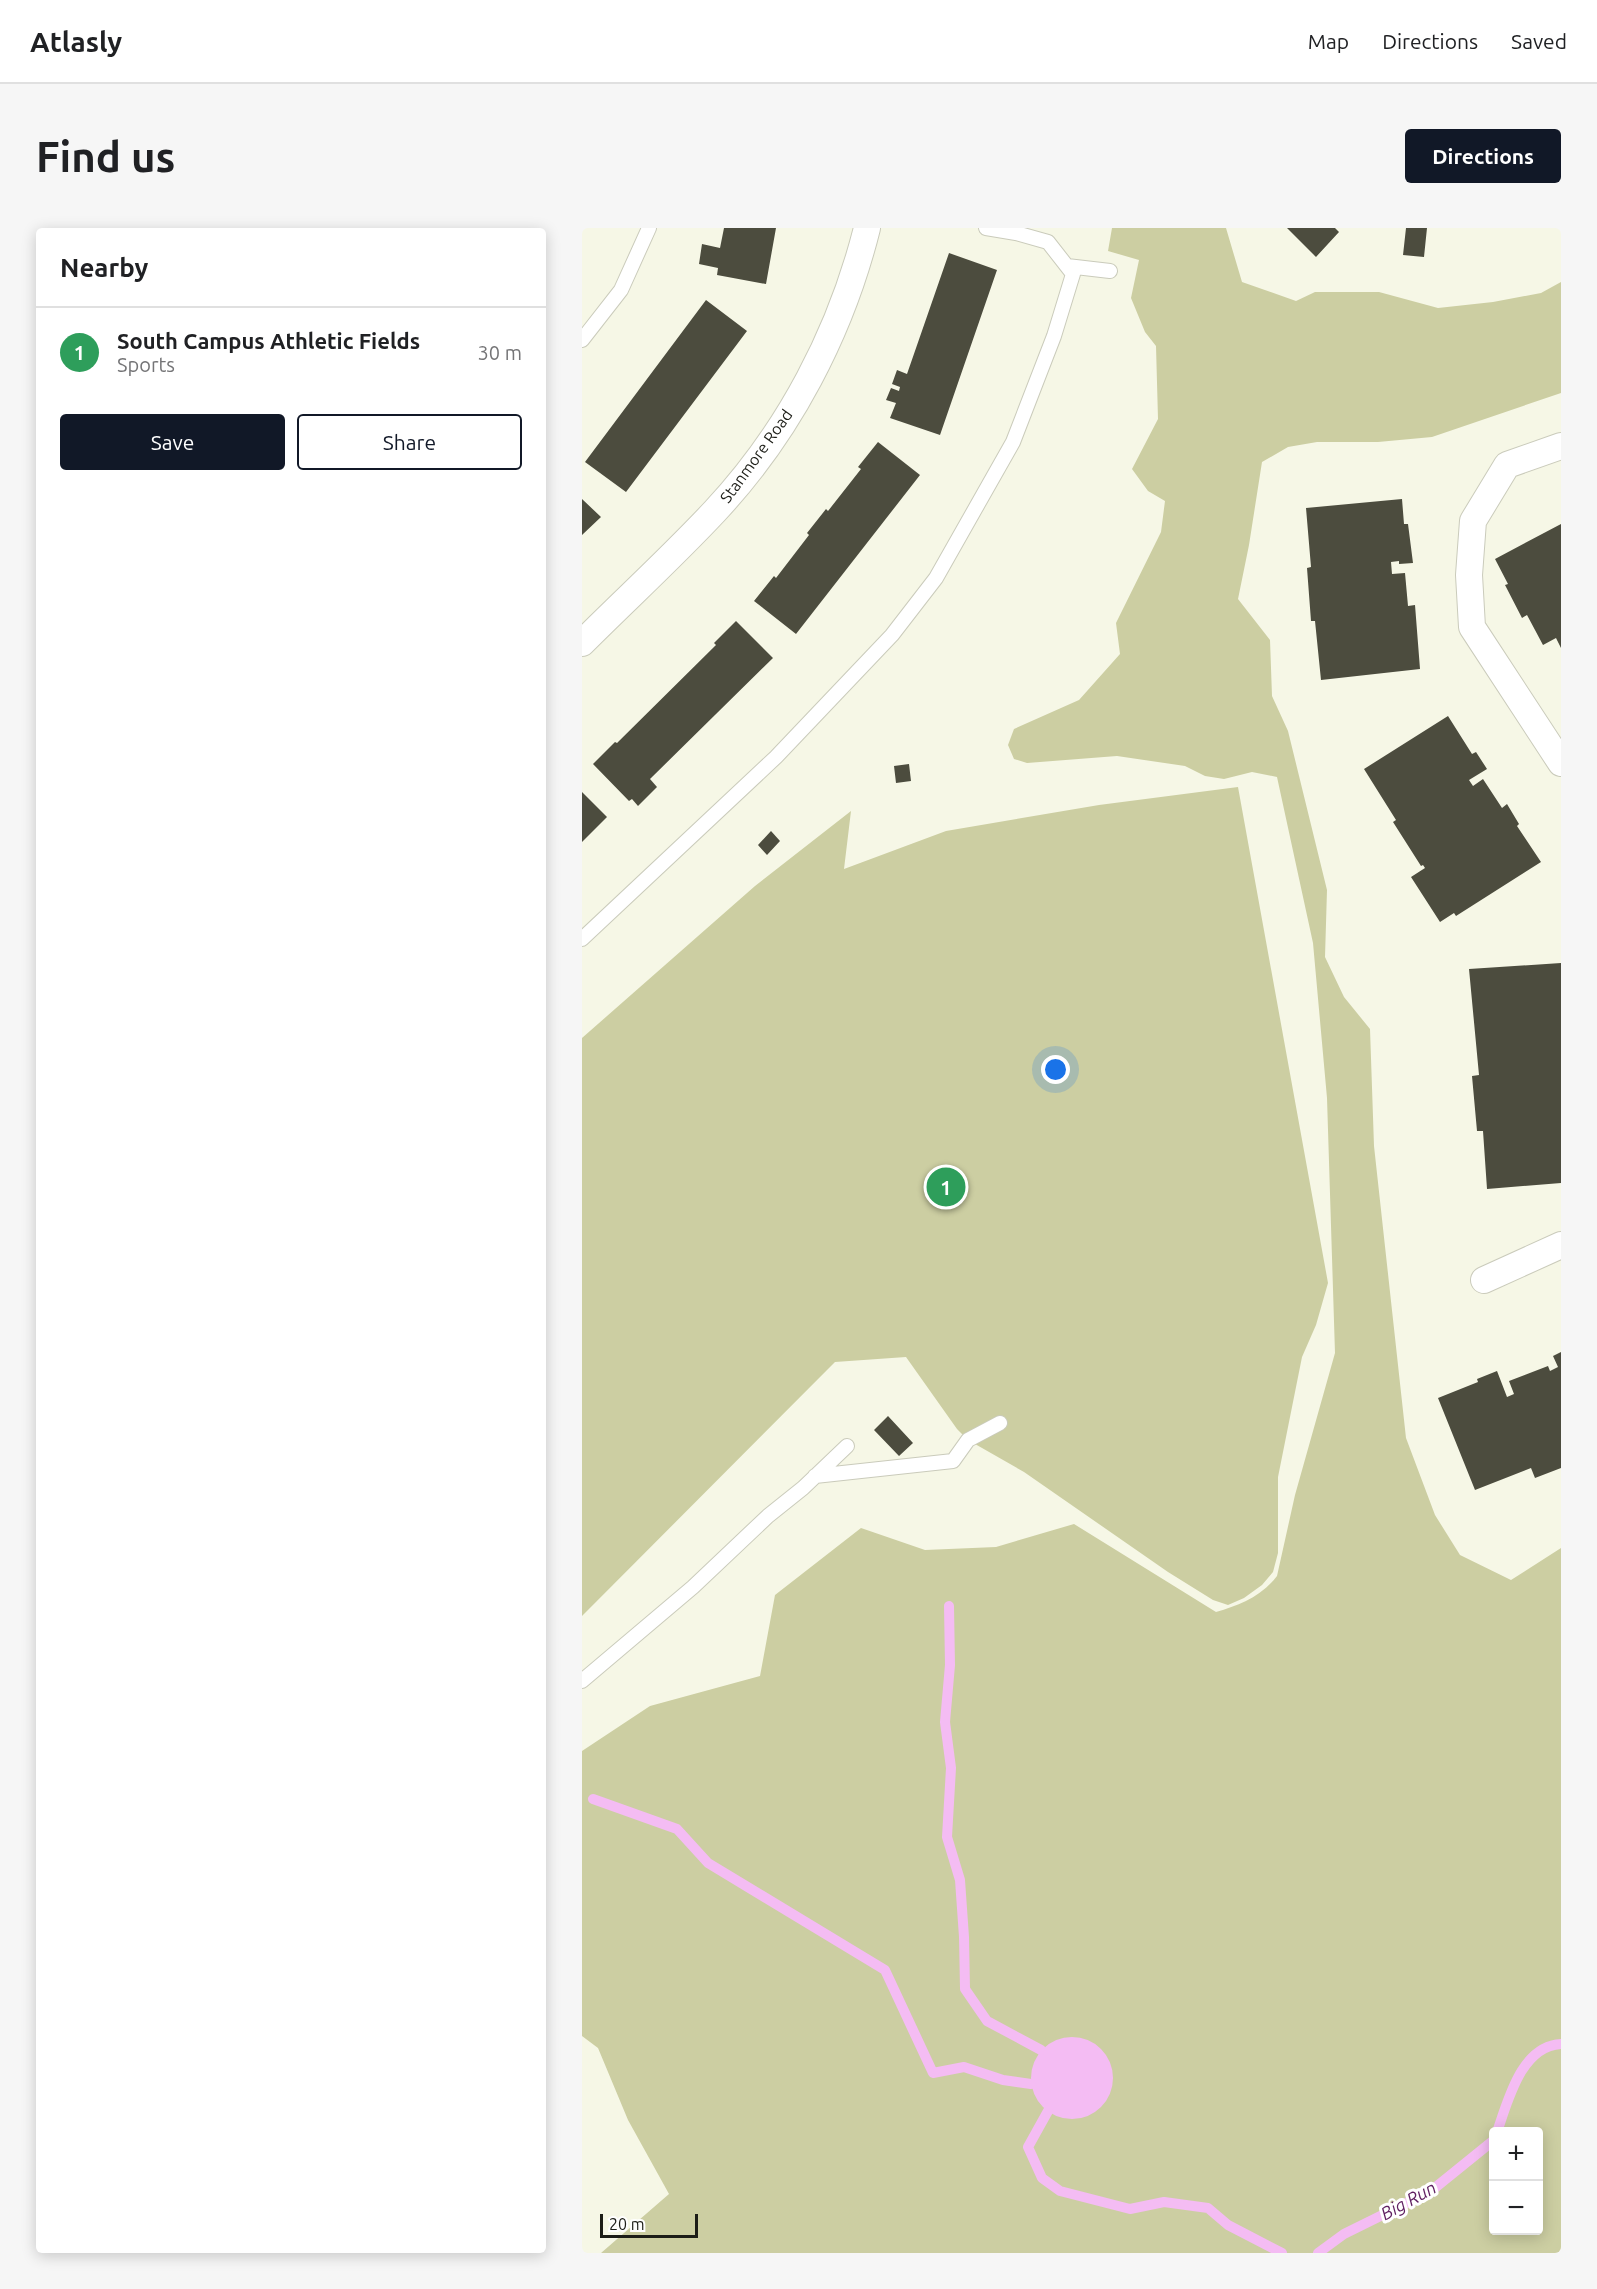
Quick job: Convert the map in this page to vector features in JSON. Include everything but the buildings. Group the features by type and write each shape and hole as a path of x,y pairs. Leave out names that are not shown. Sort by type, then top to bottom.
{"street":[{"name":"Stanmore Road","path":"582,643 716,510 751,469 783,424 826,344 845,299 867,228"},
{"path":"1561,446 1507,465 1473,521 1469,575 1472,627 1561,764"},
{"path":"1484,1280 1561,1245"}],"lane":[{"path":"582,340 621,290 649,228"},
{"path":"582,939 776,757 892,634 936,578 1013,442 1057,326 1073,274 1047,242 1016,233 986,228"},
{"path":"1066,266 1110,271"},
{"path":"815,1476 953,1461 968,1440 1000,1423"},
{"path":"582,1681 693,1587 847,1446"}],"green space":[{"path":"1112,228 1226,228 1242,282 1296,301 1315,292 1379,292 1438,308 1493,302 1541,293 1561,282 1561,393 1432,437 1378,442 1317,442 1288,447 1262,462 1238,599 1270,640 1272,696 1288,731 1327,890 1325,957 1344,997 1370,1029 1374,1146 1406,1438 1435,1515 1460,1555 1511,1580 1561,1548 1561,2253 601,2253 669,2194 628,2120 598,2048 582,2036 582,1751 650,1706 760,1676 775,1595 861,1528 925,1550 996,1547 1074,1524 1216,1612 1249,1599 1264,1590 1277,1576 1295,1495 1335,1353 1327,1098 1313,943 1277,777 1252,772 1224,779 1205,776 1185,766 1117,756 1027,763 1014,759 1008,745 1014,729 1079,700 1120,654 1116,623 1161,532 1165,501 1148,491 1132,469 1158,419 1156,346 1145,332 1131,298 1139,260 1108,251"},
{"path":"1238,787 1328,1283 1316,1325 1302,1357 1278,1477 1278,1553 1273,1572 1262,1585 1244,1598 1228,1605 1213,1600 1168,1572 1024,1472 968,1440 957,1429 906,1357 835,1362 582,1616 582,1038 755,886 851,811 844,869 946,831 1099,805"}],"shaded area":[{"path":"1072,2037 1088,2040 1101,2049 1110,2062 1113,2078 1110,2094 1101,2107 1088,2116 1072,2119 1056,2116 1043,2107 1034,2094 1031,2078 1034,2062 1043,2049 1056,2040"}],"waterway":[{"path":"949,1606 950,1665 945,1722 951,1768 947,1837 960,1880 965,1989 987,2021 1041,2050"},
{"path":"593,1799 677,1829 708,1863 885,1970 933,2073 964,2067 1003,2080 1031,2084"},
{"name":"Big Run","path":"1499,2127 1518,2077 1526,2065 1536,2054 1547,2047 1561,2044"},
{"path":"1048,2111 1028,2147 1042,2178 1060,2191 1130,2209 1164,2202 1208,2208 1228,2225 1282,2253"},
{"name":"Big Run","path":"1318,2253 1344,2234 1431,2191 1489,2144"}],"place":[{"name":"South Campus Athletic Fields","path":"946,1187"}]}
